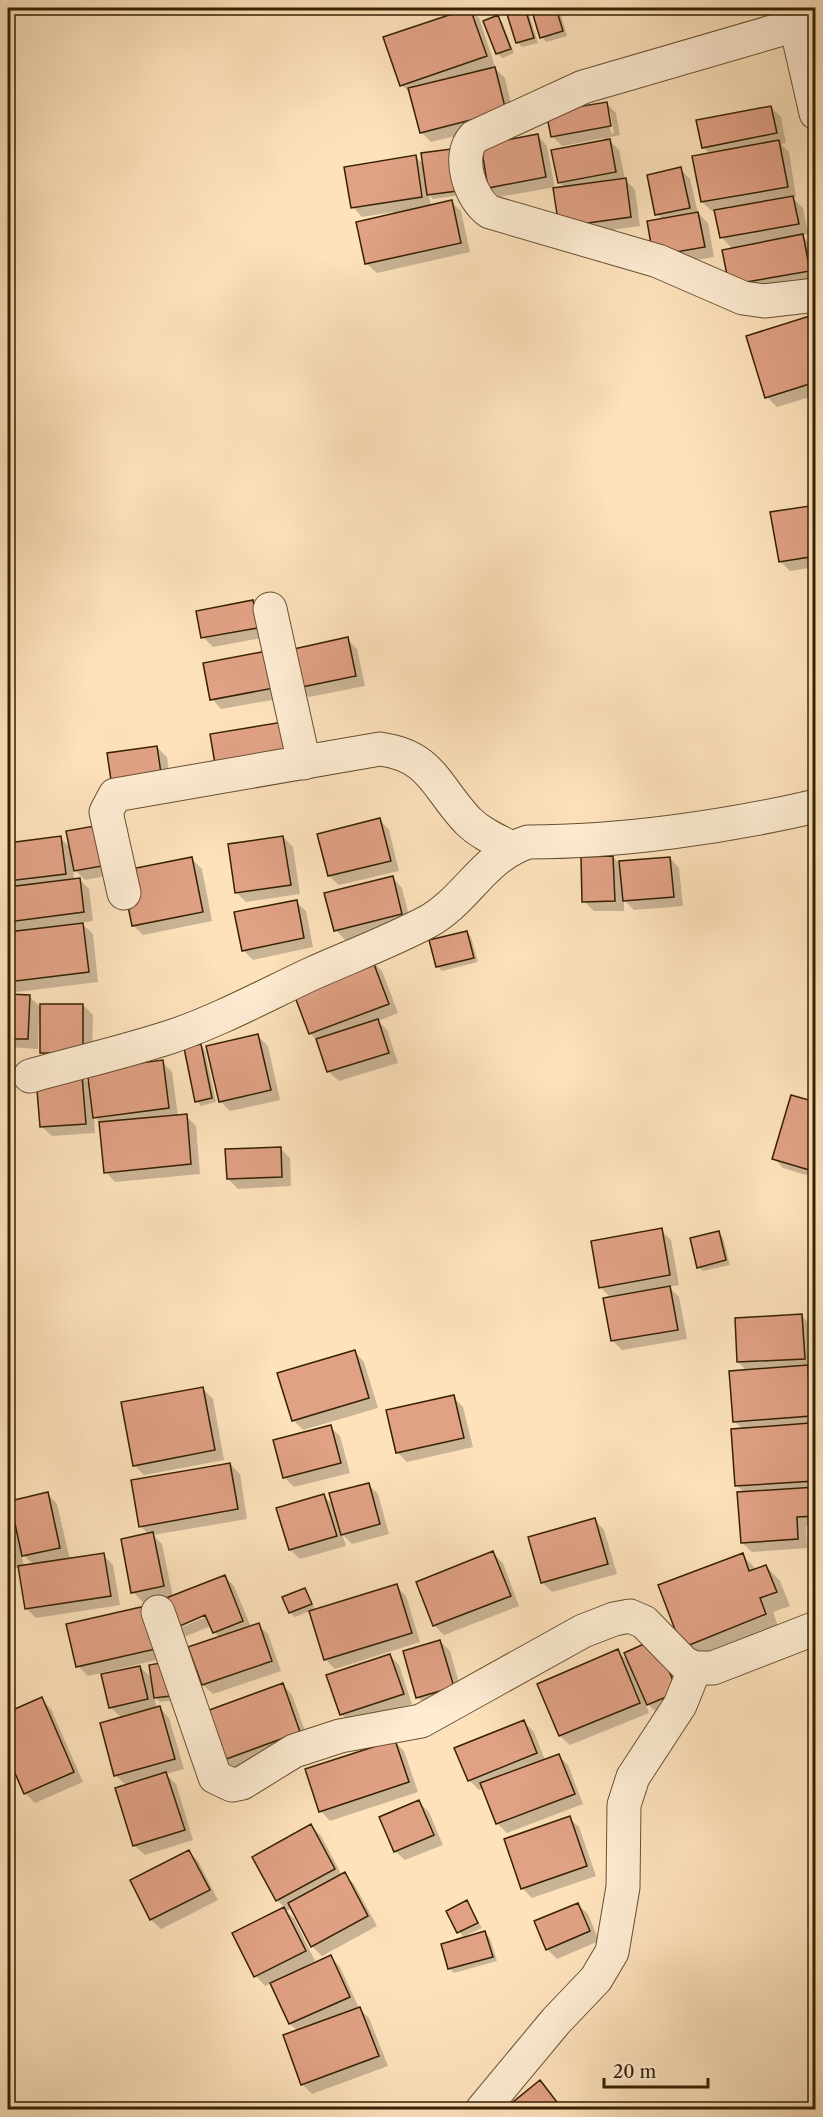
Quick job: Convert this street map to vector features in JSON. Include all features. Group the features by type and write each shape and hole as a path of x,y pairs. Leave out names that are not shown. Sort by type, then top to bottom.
{"street":[{"path":"816,113 794,16 573,92 474,137 466,150 467,170 475,197 480,206 490,212 658,261 743,298 764,301 816,295"},
{"path":"270,609 304,763"},
{"path":"124,893 106,812 115,795 380,749 402,752 417,760 468,821 483,834 512,848"},
{"path":"30,1076 169,1037 213,1021 331,965 378,946 444,913 485,869 512,848 528,842 638,834 765,818 816,806"},
{"path":"158,1612 215,1777 232,1785 242,1783 303,1748 340,1736 421,1721 583,1631 614,1618 630,1616 644,1622 684,1663 695,1668 713,1668 816,1628"},
{"path":"482,2109 556,2021 596,1979 612,1952 623,1887 624,1805 633,1777 680,1705 695,1668"}],"building":[{"path":"470,8 487,56 400,86 383,37"},
{"path":"525,8 534,38 516,43 506,11"},
{"path":"531,8 556,8 563,31 540,38"},
{"path":"498,15 511,49 496,54 483,21"},
{"path":"495,67 506,111 420,133 408,88"},
{"path":"607,102 611,126 551,137 546,112"},
{"path":"771,106 777,133 702,148 696,120"},
{"path":"538,134 546,177 488,188 481,145"},
{"path":"610,139 616,172 558,183 551,150"},
{"path":"779,140 788,187 701,202 692,156"},
{"path":"451,149 457,191 427,195 421,153"},
{"path":"416,155 422,197 351,208 344,167"},
{"path":"681,167 690,208 655,215 647,175"},
{"path":"626,178 631,217 559,227 553,188"},
{"path":"793,196 799,224 720,238 714,210"},
{"path":"452,200 461,243 365,264 356,222"},
{"path":"698,212 705,247 653,256 647,221"},
{"path":"803,234 810,271 729,285 722,250"},
{"path":"816,314 816,382 765,398 746,336"},
{"path":"816,505 816,556 779,562 770,512"},
{"path":"253,600 258,628 201,638 196,611"},
{"path":"348,637 356,676 297,688 289,650"},
{"path":"267,651 274,688 210,700 203,663"},
{"path":"289,721 294,757 216,770 210,734"},
{"path":"157,746 162,780 112,787 107,753"},
{"path":"380,818 391,861 328,876 317,834"},
{"path":"100,825 108,865 74,871 66,831"},
{"path":"61,836 66,874 8,881 8,843"},
{"path":"283,836 291,885 235,893 228,844"},
{"path":"613,856 615,901 582,902 581,857"},
{"path":"192,857 203,912 132,926 121,871"},
{"path":"670,857 674,897 623,901 619,861"},
{"path":"393,876 402,914 334,931 324,893"},
{"path":"80,878 84,912 8,922 8,887"},
{"path":"297,900 304,938 242,951 234,912"},
{"path":"83,923 89,972 8,982 8,932"},
{"path":"467,931 474,958 436,967 429,940"},
{"path":"372,959 389,1004 309,1034 292,989"},
{"path":"8,994 30,995 28,1039 8,1039"},
{"path":"40,1004 83,1004 83,1053 40,1053"},
{"path":"378,1019 389,1053 327,1072 316,1039"},
{"path":"258,1034 271,1090 219,1102 206,1046"},
{"path":"201,1044 212,1098 195,1102 184,1048"},
{"path":"163,1060 169,1108 93,1118 87,1070"},
{"path":"82,1075 86,1124 40,1127 36,1078"},
{"path":"791,1095 816,1102 816,1172 772,1159"},
{"path":"187,1114 191,1164 104,1173 99,1122"},
{"path":"281,1147 282,1177 227,1179 225,1149"},
{"path":"662,1228 670,1275 599,1288 591,1241"},
{"path":"719,1231 726,1260 697,1268 690,1238"},
{"path":"670,1286 678,1330 611,1341 603,1298"},
{"path":"802,1314 805,1359 737,1362 735,1318"},
{"path":"355,1350 369,1398 292,1421 277,1373"},
{"path":"808,1365 811,1416 733,1422 729,1371"},
{"path":"203,1387 215,1450 133,1466 121,1402"},
{"path":"454,1395 464,1438 396,1453 386,1410"},
{"path":"810,1423 815,1481 735,1486 731,1429"},
{"path":"331,1425 341,1463 283,1478 273,1440"},
{"path":"230,1463 238,1509 139,1527 131,1480"},
{"path":"369,1483 380,1524 341,1535 329,1493"},
{"path":"816,1487 816,1516 797,1517 798,1539 741,1543 737,1492"},
{"path":"48,1492 60,1548 22,1556 10,1501"},
{"path":"324,1494 337,1536 289,1550 276,1508"},
{"path":"595,1518 608,1564 541,1583 528,1537"},
{"path":"8,1520 15,1556 8,1558"},
{"path":"153,1532 164,1586 131,1593 121,1539"},
{"path":"493,1551 511,1596 433,1626 416,1582"},
{"path":"104,1553 111,1596 25,1609 18,1566"},
{"path":"743,1553 749,1571 766,1565 777,1592 760,1598 766,1614 682,1648 658,1585"},
{"path":"225,1575 243,1621 213,1633 205,1615 173,1629 161,1600"},
{"path":"397,1584 412,1633 324,1660 309,1611"},
{"path":"305,1588 312,1604 289,1613 282,1597"},
{"path":"150,1605 160,1648 76,1667 66,1624"},
{"path":"259,1623 272,1661 202,1685 188,1647"},
{"path":"655,1639 678,1692 647,1705 624,1653"},
{"path":"440,1640 454,1687 416,1698 403,1651"},
{"path":"618,1649 640,1703 559,1736 537,1684"},
{"path":"390,1654 404,1694 340,1715 326,1675"},
{"path":"166,1662 171,1696 154,1698 149,1665"},
{"path":"140,1666 148,1699 109,1708 101,1674"},
{"path":"283,1683 300,1732 221,1761 204,1712"},
{"path":"42,1697 74,1772 24,1794 8,1757 8,1712"},
{"path":"160,1706 175,1759 114,1776 100,1723"},
{"path":"524,1720 537,1753 468,1781 454,1748"},
{"path":"395,1740 409,1782 319,1812 305,1769"},
{"path":"559,1754 575,1794 496,1824 480,1783"},
{"path":"166,1772 185,1830 133,1846 115,1788"},
{"path":"419,1800 434,1835 394,1852 379,1817"},
{"path":"570,1816 587,1866 521,1889 504,1839"},
{"path":"311,1824 335,1869 276,1901 252,1857"},
{"path":"189,1850 210,1890 150,1920 130,1880"},
{"path":"345,1872 368,1916 311,1947 288,1903"},
{"path":"467,1900 478,1923 457,1933 446,1911"},
{"path":"578,1903 590,1931 546,1950 534,1921"},
{"path":"284,1907 306,1951 254,1977 232,1933"},
{"path":"485,1931 493,1957 448,1969 441,1944"},
{"path":"331,1955 350,1997 289,2024 270,1983"},
{"path":"360,2007 379,2056 301,2085 283,2035"},
{"path":"540,2080 563,2110 503,2110"}]}
